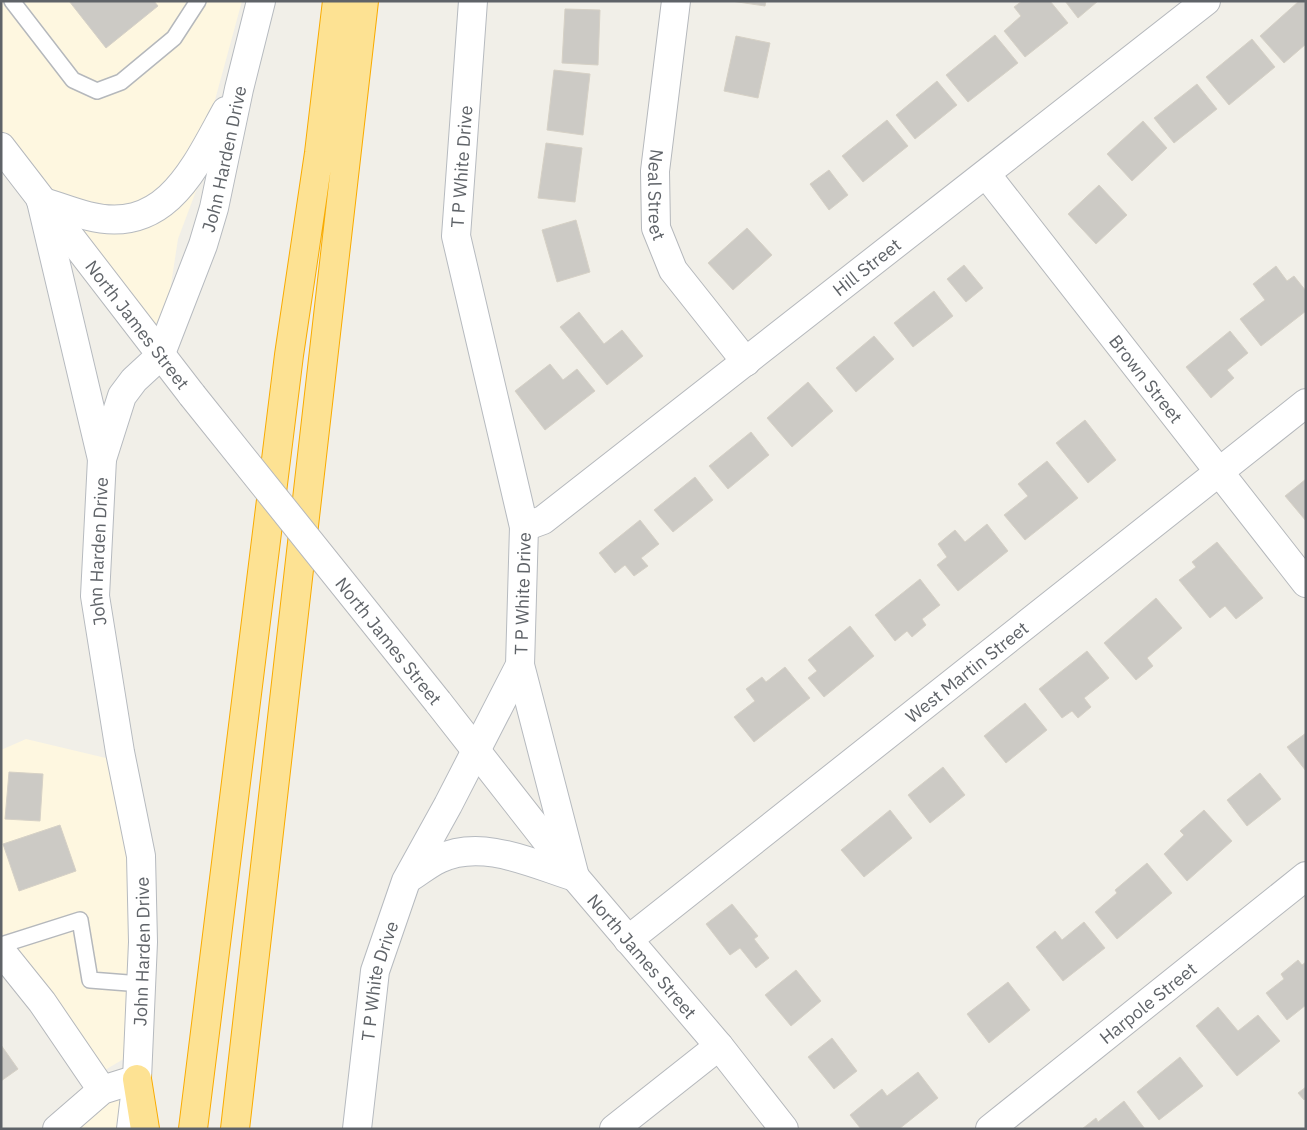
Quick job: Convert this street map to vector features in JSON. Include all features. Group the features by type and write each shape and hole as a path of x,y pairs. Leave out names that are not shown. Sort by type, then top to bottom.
{"highway":[{"path":"193,1129 289,355 319,153 337,1"},
{"path":"235,1129 364,1"},
{"path":"137,1079 145,1129"}],"street":[{"name":"John Harden Drive","path":"131,1129 137,1079 141,984 141,856 120,752 95,596 102,459 122,396 134,380 160,356 204,245 214,208 239,89 262,1"},
{"name":"T P White Drive","path":"357,1129 375,971 406,880 520,665 524,527 456,236 473,1"},
{"name":"Neal Street","path":"676,1 655,171 656,228 673,270 746,362"},
{"name":"Hill Street","path":"524,527 543,520 1206,1"},
{"path":"41,200 90,217 123,220 150,212 167,201 192,173 239,89"},
{"name":"North James Street","path":"1,147 160,356 438,702 575,877 719,1046 784,1129"},
{"name":"Brown Street","path":"986,174 1306,583"},
{"path":"41,200 102,459"},
{"name":"West Martin Street","path":"628,940 1306,404"},
{"path":"520,665 575,877"},
{"path":"406,880 438,859 465,852 503,854 575,877"},
{"name":"Harpole Street","path":"990,1129 1306,876"},
{"path":"1,951 42,1002 102,1090"},
{"path":"614,1129 719,1046"},
{"path":"57,1129 102,1090 137,1079"}],"lane":[{"path":"12,1 73,80 97,91 121,82 174,38 198,1"},
{"path":"1,945 80,920 90,980 141,984"}],"shaded area":[{"path":"1,1 242,1 215,100 202,175 178,239 160,356 1,147"},
{"path":"26,739 110,759 132,857 127,1057 100,1073 1,951 1,750"},
{"path":"124,1087 143,1129 59,1129"}],"building":[{"path":"69,1 154,1 158,6 106,48"},
{"path":"731,1 766,1 765,6"},
{"path":"1022,1 1050,1 1068,23 1025,57 1004,31 1021,16 1014,7"},
{"path":"1065,1 1098,1 1078,18"},
{"path":"1299,1 1306,2 1306,44 1284,63 1260,36"},
{"path":"565,9 600,10 598,65 562,63"},
{"path":"995,35 1018,63 968,102 946,75"},
{"path":"736,36 770,43 758,98 724,91"},
{"path":"1252,39 1275,67 1229,105 1206,77"},
{"path":"554,70 590,74 583,135 547,130"},
{"path":"937,81 957,105 915,139 896,115"},
{"path":"1197,84 1217,109 1174,143 1154,118"},
{"path":"887,120 908,146 863,182 842,156"},
{"path":"1143,121 1167,148 1132,181 1107,154"},
{"path":"546,143 582,148 575,202 538,198"},
{"path":"829,170 848,195 829,210 810,184"},
{"path":"1099,185 1127,215 1096,244 1068,214"},
{"path":"576,220 590,272 557,282 542,230"},
{"path":"747,228 772,255 733,290 708,263"},
{"path":"964,265 983,288 966,302 947,279"},
{"path":"1276,266 1287,281 1294,276 1306,291 1306,311 1261,346 1240,319 1265,300 1253,284"},
{"path":"934,291 953,316 913,347 894,323"},
{"path":"579,312 604,344 622,330 643,356 607,385 560,327"},
{"path":"1230,331 1248,353 1227,370 1234,378 1211,398 1186,367"},
{"path":"874,336 894,359 856,392 836,368"},
{"path":"550,364 563,380 577,369 595,391 545,430 515,391"},
{"path":"808,382 833,411 792,447 767,418"},
{"path":"1085,420 1116,460 1088,483 1056,443"},
{"path":"751,432 769,455 728,489 709,466"},
{"path":"1047,461 1078,498 1025,540 1004,515 1028,496 1018,484"},
{"path":"695,477 713,500 673,532 654,510"},
{"path":"1306,479 1306,521 1285,496"},
{"path":"640,520 659,544 641,558 648,566 634,576 625,565 615,573 599,553"},
{"path":"987,524 1008,551 958,591 937,565 947,557 938,544 955,530 965,542"},
{"path":"1217,542 1263,598 1236,619 1225,606 1210,618 1179,580 1196,567 1192,562"},
{"path":"920,579 940,605 922,619 926,625 912,637 907,631 895,641 875,615"},
{"path":"1156,598 1182,628 1147,658 1153,666 1136,680 1104,643"},
{"path":"850,626 874,656 824,697 808,678 817,671 808,660"},
{"path":"1087,651 1109,678 1084,698 1091,707 1078,718 1072,711 1062,718 1039,689"},
{"path":"785,667 810,698 754,742 734,717 755,701 746,689 762,677 766,682"},
{"path":"1025,703 1047,730 1006,763 984,736"},
{"path":"1306,733 1306,771 1287,747"},
{"path":"943,767 965,795 930,823 908,795"},
{"path":"9,772 43,774 40,821 5,819"},
{"path":"1260,773 1281,799 1247,826 1227,800"},
{"path":"890,810 912,838 864,877 841,850"},
{"path":"1204,810 1232,841 1187,881 1164,854 1184,835 1180,831"},
{"path":"60,825 76,871 19,891 3,844"},
{"path":"1147,863 1172,893 1117,939 1095,912 1117,893 1115,890"},
{"path":"732,904 758,936 754,939 769,958 756,968 740,948 730,955 706,924"},
{"path":"1084,922 1105,948 1063,981 1036,947 1055,931 1062,940"},
{"path":"1298,960 1302,965 1306,962 1306,1005 1287,1020 1266,993 1284,979 1281,974"},
{"path":"796,970 821,1001 791,1026 765,995"},
{"path":"1008,982 1030,1010 989,1043 967,1014"},
{"path":"1218,1007 1238,1031 1258,1015 1280,1041 1237,1076 1196,1026"},
{"path":"832,1038 857,1071 834,1089 808,1057"},
{"path":"1,1045 18,1069 1,1081"},
{"path":"1180,1057 1203,1086 1159,1120 1137,1092"},
{"path":"918,1072 938,1098 899,1129 861,1129 850,1115 882,1089 887,1096"},
{"path":"1306,1087 1306,1098 1304,1100 1298,1093"},
{"path":"1124,1101 1145,1129 1082,1129 1096,1118 1098,1122"}]}
